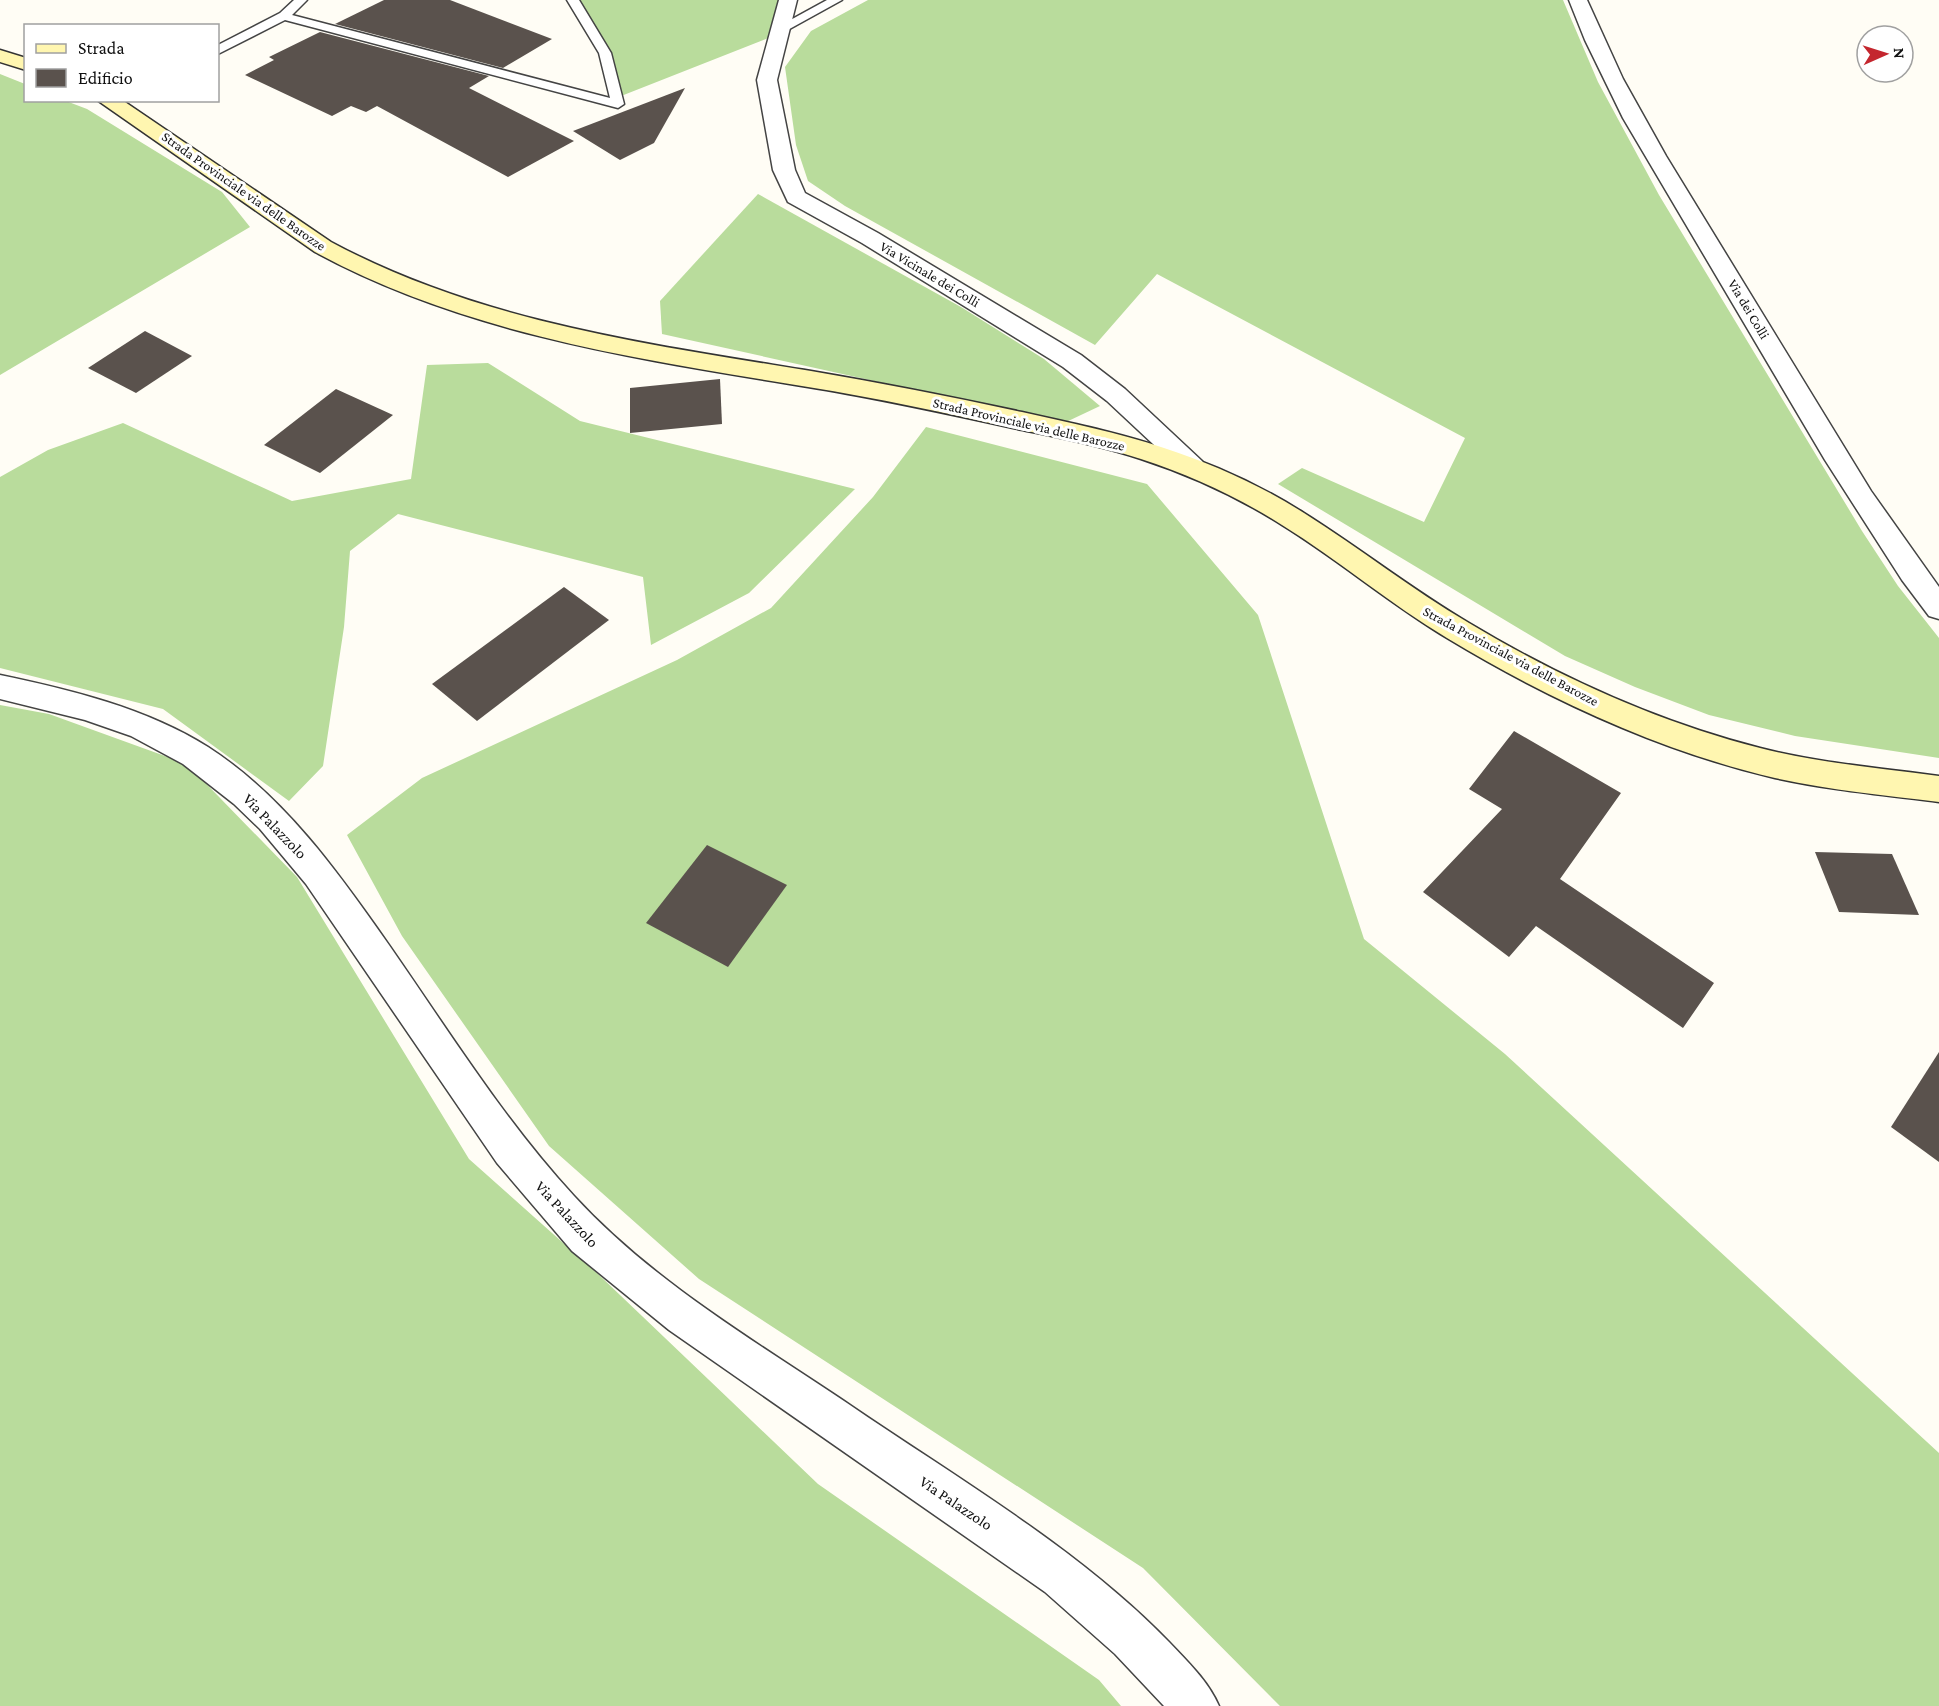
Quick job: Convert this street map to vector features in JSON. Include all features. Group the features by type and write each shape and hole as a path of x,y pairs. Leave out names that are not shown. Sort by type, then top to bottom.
{"main road":[{"path":"0,56 24,63"},
{"name":"Strada Provinciale via delle Barozze","path":"113,102 193,155 323,247 369,272 456,306 514,323 626,348 876,390 1010,418 1124,445 1193,467 1288,516 1434,616 1597,703 1649,725 1761,761 1939,789"}],"street":[{"name":"Via Vicinale dei Colli","path":"788,0 766,80 784,171 796,197 870,238 1072,361 1131,409 1193,467"},
{"name":"Via dei Colli","path":"1578,0 1600,57 1678,191 1872,513 1939,608"},
{"name":"Via Palazzolo","path":"0,687 50,699 132,725 183,748 230,781 277,824 307,858 502,1137 548,1195 585,1236 628,1274 683,1316 1061,1575 1117,1623 1162,1666 1195,1706"}],"lane":[{"path":"219,49 284,16 301,0"},
{"path":"284,16 618,104 605,53 573,0"},
{"path":"780,29 836,0"}],"green space":[{"path":"573,0 782,0 771,37 616,98 605,53"},
{"path":"868,0 1563,0 1598,82 1659,195 1862,531 1898,586 1939,638 1939,758 1795,736 1709,715 1635,687 1565,656 1278,484 1302,468 1424,522 1465,438 1157,274 1095,345 845,206 808,181 796,145 785,67 811,31"},
{"path":"0,74 24,84 24,102 69,102 87,109 222,192 250,227 0,375"},
{"path":"758,194 961,307 1044,359 1100,406 1064,423 662,334 660,301"},
{"path":"488,363 580,421 855,489 749,593 651,645 643,577 398,514 350,551 344,627 323,766 289,801 163,709 0,668 0,477 48,450 123,423 292,501 411,479 427,365"},
{"path":"926,427 1147,484 1258,615 1364,939 1505,1054 1939,1453 1939,1706 1280,1706 1143,1568 699,1279 549,1146 402,936 347,835 422,778 677,660 771,608 873,497"},
{"path":"0,705 49,714 187,764 297,877 469,1159 598,1274 818,1484 1099,1680 1121,1706 0,1706"}],"building":[{"path":"384,0 450,0 552,39 503,68 335,24"},
{"path":"320,32 489,76 469,88 574,141 508,177 377,106 366,112 351,106 332,116 245,75 274,60 269,57"},
{"path":"685,88 654,143 620,160 573,131"},
{"path":"145,331 192,356 136,393 88,368"},
{"path":"720,379 722,424 630,433 630,388"},
{"path":"336,389 393,415 320,473 264,445"},
{"path":"564,587 609,620 477,721 432,684"},
{"path":"1514,731 1621,793 1560,879 1714,983 1683,1028 1536,926 1509,957 1423,892 1502,809 1469,789"},
{"path":"707,845 787,885 728,967 646,923"},
{"path":"1815,852 1892,854 1919,915 1839,912"},
{"path":"1939,1052 1939,1162 1891,1127"}]}
